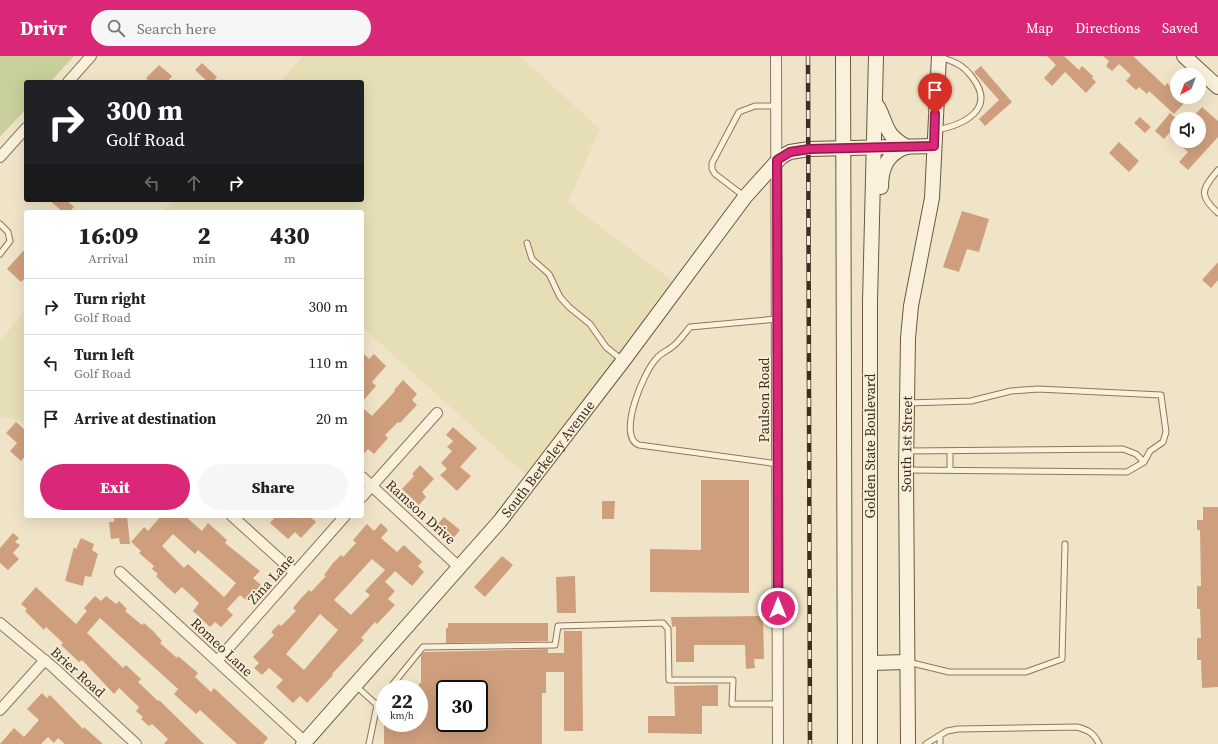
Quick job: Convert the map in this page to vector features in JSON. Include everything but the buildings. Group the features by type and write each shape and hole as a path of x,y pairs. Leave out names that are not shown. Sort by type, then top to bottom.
{"street":[{"path":"70,80 91,56"},
{"name":"Paulson Road","path":"776,56 778,744"},
{"name":"Golden State Boulevard","path":"843,56 845,744"},
{"name":"Golden State Boulevard","path":"870,744 870,318 876,56"},
{"name":"South 1st Street","path":"908,744 906,470 909,318 930,210 933,181 934,130 939,56"},
{"path":"1184,56 1218,87"},
{"path":"875,103 879,108 882,120 891,134 907,147"},
{"path":"0,157 24,130"},
{"path":"777,160 786,154 795,151 843,148 934,146"},
{"path":"872,229 880,218 883,168 893,154 907,147"},
{"name":"South Berkeley Avenue","path":"304,743 500,521 623,361 745,197 777,160"},
{"path":"364,495 437,413"},
{"name":"Ramson Drive","path":"364,479 460,568"},
{"path":"234,518 295,573"},
{"name":"Zina Lane","path":"217,661 344,518"},
{"name":"Romeo Lane","path":"120,572 304,743"},
{"name":"Brier Road","path":"0,623 45,660 136,744"},
{"path":"0,710 45,660"},
{"path":"870,663 908,662"}],"lane":[{"path":"934,130 958,125 972,116 982,100 982,94 978,84 965,68 954,61 939,56"},
{"path":"745,197 715,174 712,169 712,163 739,112 755,106 777,106"},
{"path":"1218,170 1204,187 1203,195 1206,201 1218,213"},
{"path":"0,224 8,232 10,241 0,254"},
{"path":"527,243 532,259 549,274 560,297 568,307 590,324 606,347 623,361"},
{"path":"777,319 690,327 672,347 657,357 653,363 639,392 629,419 631,439 634,443 639,445 778,464"},
{"path":"906,470 1127,472 1144,462 1150,451 1163,442 1166,432 1161,395 1038,389 1011,391 971,400 907,403"},
{"path":"907,451 1123,449 1136,454 1144,462"},
{"path":"950,451 950,470"},
{"path":"908,662 949,672 1026,672 1062,659 1065,544"},
{"path":"396,680 423,647 555,645 558,626 662,623 668,629 669,680 733,680 732,704 778,704"},
{"path":"356,685 376,703"},
{"path":"369,744 376,709"},
{"path":"926,744 947,731 958,729 1077,727 1088,730 1095,735 1099,744"},
{"path":"940,736 940,744"}],"shaded area":[{"path":"303,56 520,56 600,129 568,202 675,283 528,477 364,329 364,210 164,210 171,202 364,202 364,80 282,80"},
{"path":"24,312 24,422 0,416 0,341"}],"green space":[{"path":"0,56 74,56 52,80 24,80 24,111 0,137"}],"railway":[{"path":"808,56 810,744"}],"route":[{"path":"778,608 777,160 790,152 809,149 934,146 935,114"}]}
